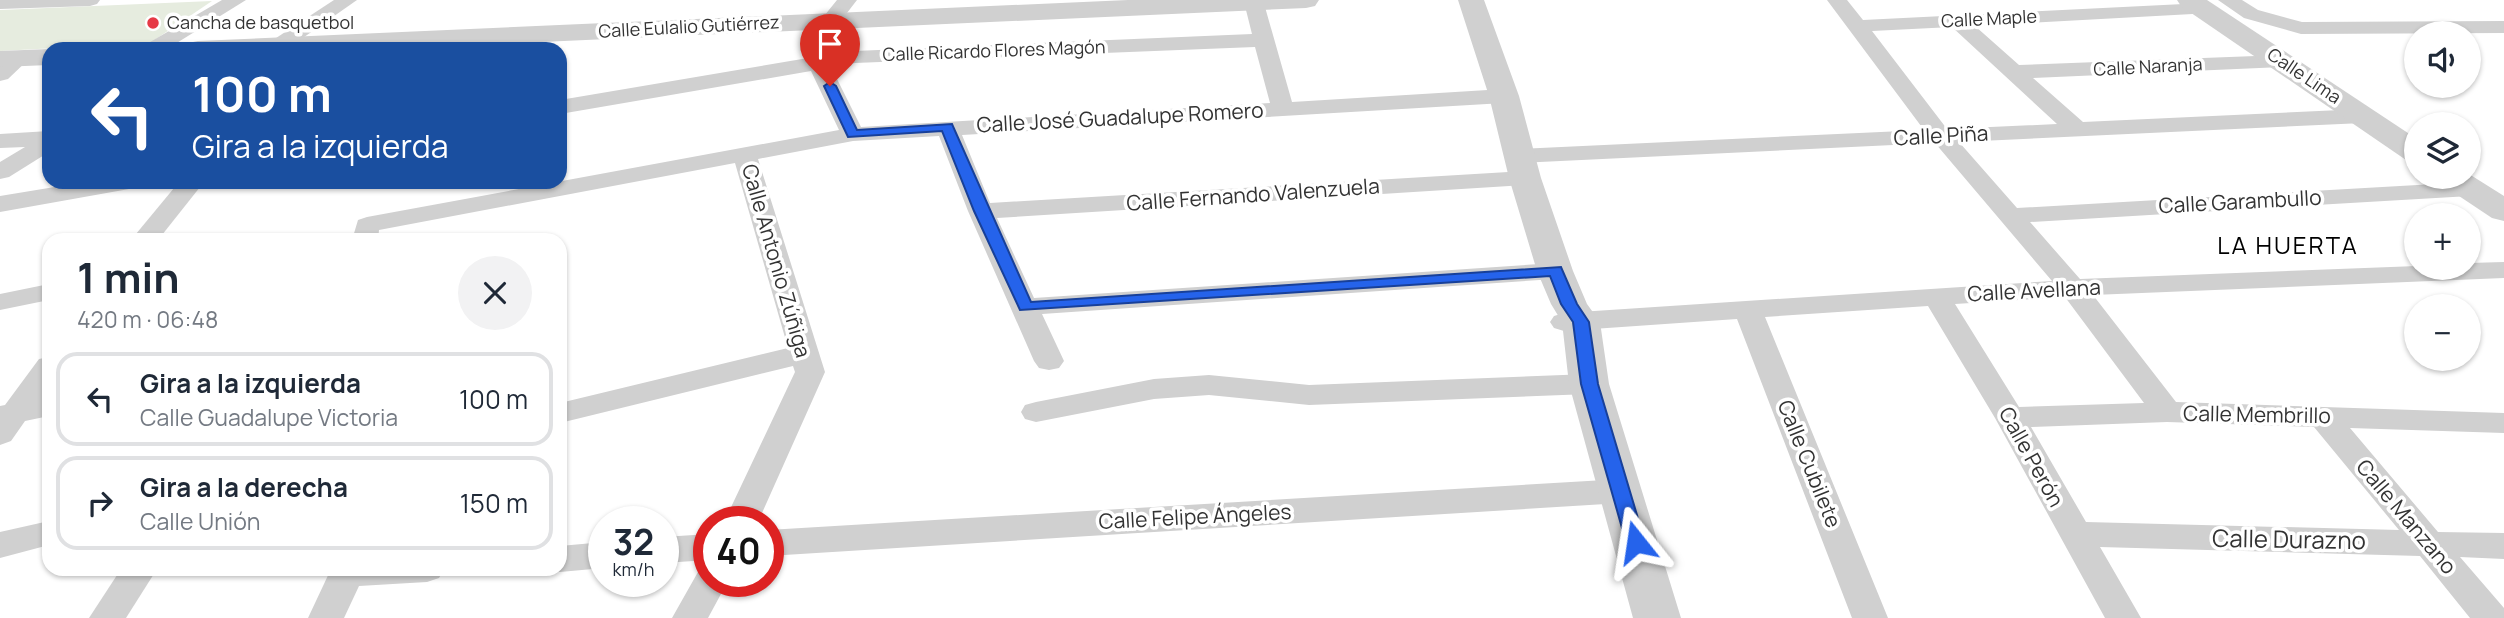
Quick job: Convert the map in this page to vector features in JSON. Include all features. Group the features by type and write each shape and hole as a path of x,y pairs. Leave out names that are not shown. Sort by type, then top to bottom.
{"street":[{"path":"0,3 90,0"},
{"path":"164,42 236,0"},
{"path":"282,42 347,0"},
{"path":"847,0 830,21 818,62 853,134"},
{"name":"Calle Eulalio Gutiérrez","path":"496,42 1068,5 1306,0"},
{"path":"1471,0 1504,96 1522,167 1567,305 1579,385 1610,492 1657,618"},
{"path":"1837,0 1941,136 2073,288 2167,412"},
{"path":"1254,2 1283,110"},
{"path":"2207,3 2301,28 2504,27"},
{"name":"Calle Maple","path":"1857,26 2207,3"},
{"name":"Calle Lima","path":"2207,3 2282,61 2404,144"},
{"path":"1957,21 2078,130"},
{"name":"Calle Ricardo Flores Magón","path":"567,106 855,57 1265,40"},
{"path":"6,64 42,58"},
{"name":"Calle Naranja","path":"2014,72 2282,61"},
{"name":"Calle José Guadalupe Romero","path":"366,232 744,153 853,134 1504,96"},
{"name":"Calle Piña","path":"1522,167 1941,136 2363,116"},
{"path":"947,127 981,211 1049,360"},
{"path":"0,141 42,140"},
{"path":"0,172 42,145"},
{"name":"Calle Antonio Zúñiga","path":"744,153 810,372 748,506"},
{"name":"Calle Fernando Valenzuela","path":"981,211 1522,167"},
{"name":"Calle Garambullo","path":"2010,216 2404,187"},
{"path":"0,204 88,189"},
{"path":"150,233 186,189"},
{"path":"2470,189 2504,211"},
{"name":"Calle Avellana","path":"1026,307 1567,305 1748,310 2073,288 2504,270"},
{"path":"0,302 42,293"},
{"name":"Calle Perón","path":"1937,297 2010,418 2123,618"},
{"name":"Calle Cubilete","path":"1748,310 1870,618"},
{"path":"567,410 803,354"},
{"path":"5,422 42,375"},
{"path":"1036,412 1154,389 1209,385 1309,395 1579,385"},
{"path":"5,422 42,409"},
{"name":"Calle Membrillo","path":"2010,418 2167,412 2504,423"},
{"name":"Calle Manzano","path":"2322,416 2491,618"},
{"path":"1610,492 1634,618"},
{"name":"Calle Felipe Ángeles","path":"784,542 1610,492"},
{"name":"Calle Durazno","path":"2074,534 2504,546"},
{"path":"0,545 42,535"},
{"path":"567,558 588,556"},
{"path":"107,618 135,576"},
{"path":"326,618 345,576"},
{"path":"690,618 701,597"}],"shaded area":[{"path":"212,1 151,42 42,42 42,49 0,51 0,10"}],"place":[{"name":"Cancha de basquetbol","path":"153,23"}],"district":[{"name":"LA HUERTA","path":"2288,246"}],"route":[{"path":"830,86 853,134 947,127 981,211 1026,307 1555,271 1569,304 1581,322 1589,384 1636,542"}]}
